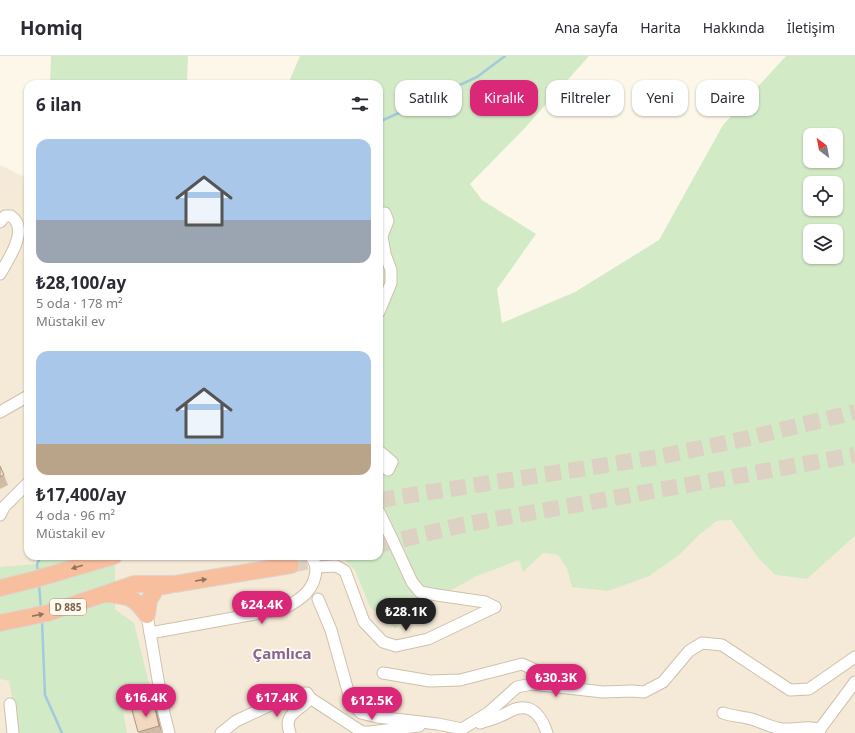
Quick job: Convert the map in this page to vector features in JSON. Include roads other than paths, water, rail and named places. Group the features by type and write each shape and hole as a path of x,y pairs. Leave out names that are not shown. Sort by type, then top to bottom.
{"highway":[{"path":"0,588 100,560"},
{"name":"D 885","path":"0,623 48,614 134,584 175,584 291,565"},
{"path":"147,615 149,600 157,587 175,584"},
{"path":"105,594 129,596 140,605 147,615"}],"street":[{"path":"383,234 388,221 385,213"},
{"path":"0,222 5,216 11,216 15,221 18,231 16,245 0,274"},
{"path":"383,242 385,254 391,270 391,283 383,302"},
{"path":"0,412 24,398"},
{"path":"383,454 392,462 388,470 383,467"},
{"path":"0,516 4,507 24,487"},
{"path":"316,567 336,566 345,571 364,622 383,642 396,646 428,640 495,607 485,602 437,596 420,592 412,582 383,520"},
{"path":"150,633 283,609 297,602 305,595 313,583 316,567 313,560"},
{"path":"318,599 331,630 351,702 361,713 377,717 438,724 462,729 501,716 519,708 529,708 544,724 548,733"},
{"path":"147,615 163,709 169,733"},
{"path":"462,729 488,713 517,687 532,684 580,690 644,692 663,682 689,651 702,643 722,645 790,690 809,689 855,657"},
{"path":"383,673 430,681 460,680 522,664 580,690"},
{"path":"723,713 731,716 748,718 781,729 813,727 818,732 855,682"},
{"path":"221,733 236,721 295,694 307,693 310,698 362,732 438,724"},
{"path":"290,733 287,726 290,716 307,703 310,698"},
{"path":"10,704 13,733"}],"waterway":[{"path":"383,120 477,77 505,56"},
{"path":"38,573 37,564 39,560"},
{"path":"39,584 41,609"},
{"path":"42,620 45,695 62,733"}],"tunnel":[{"path":"383,499 658,457 744,439 855,412"},
{"path":"383,544 462,525 855,455"},
{"path":"291,565 313,560"}],"district":[{"name":"Çamlıca","path":"282,653"}]}
